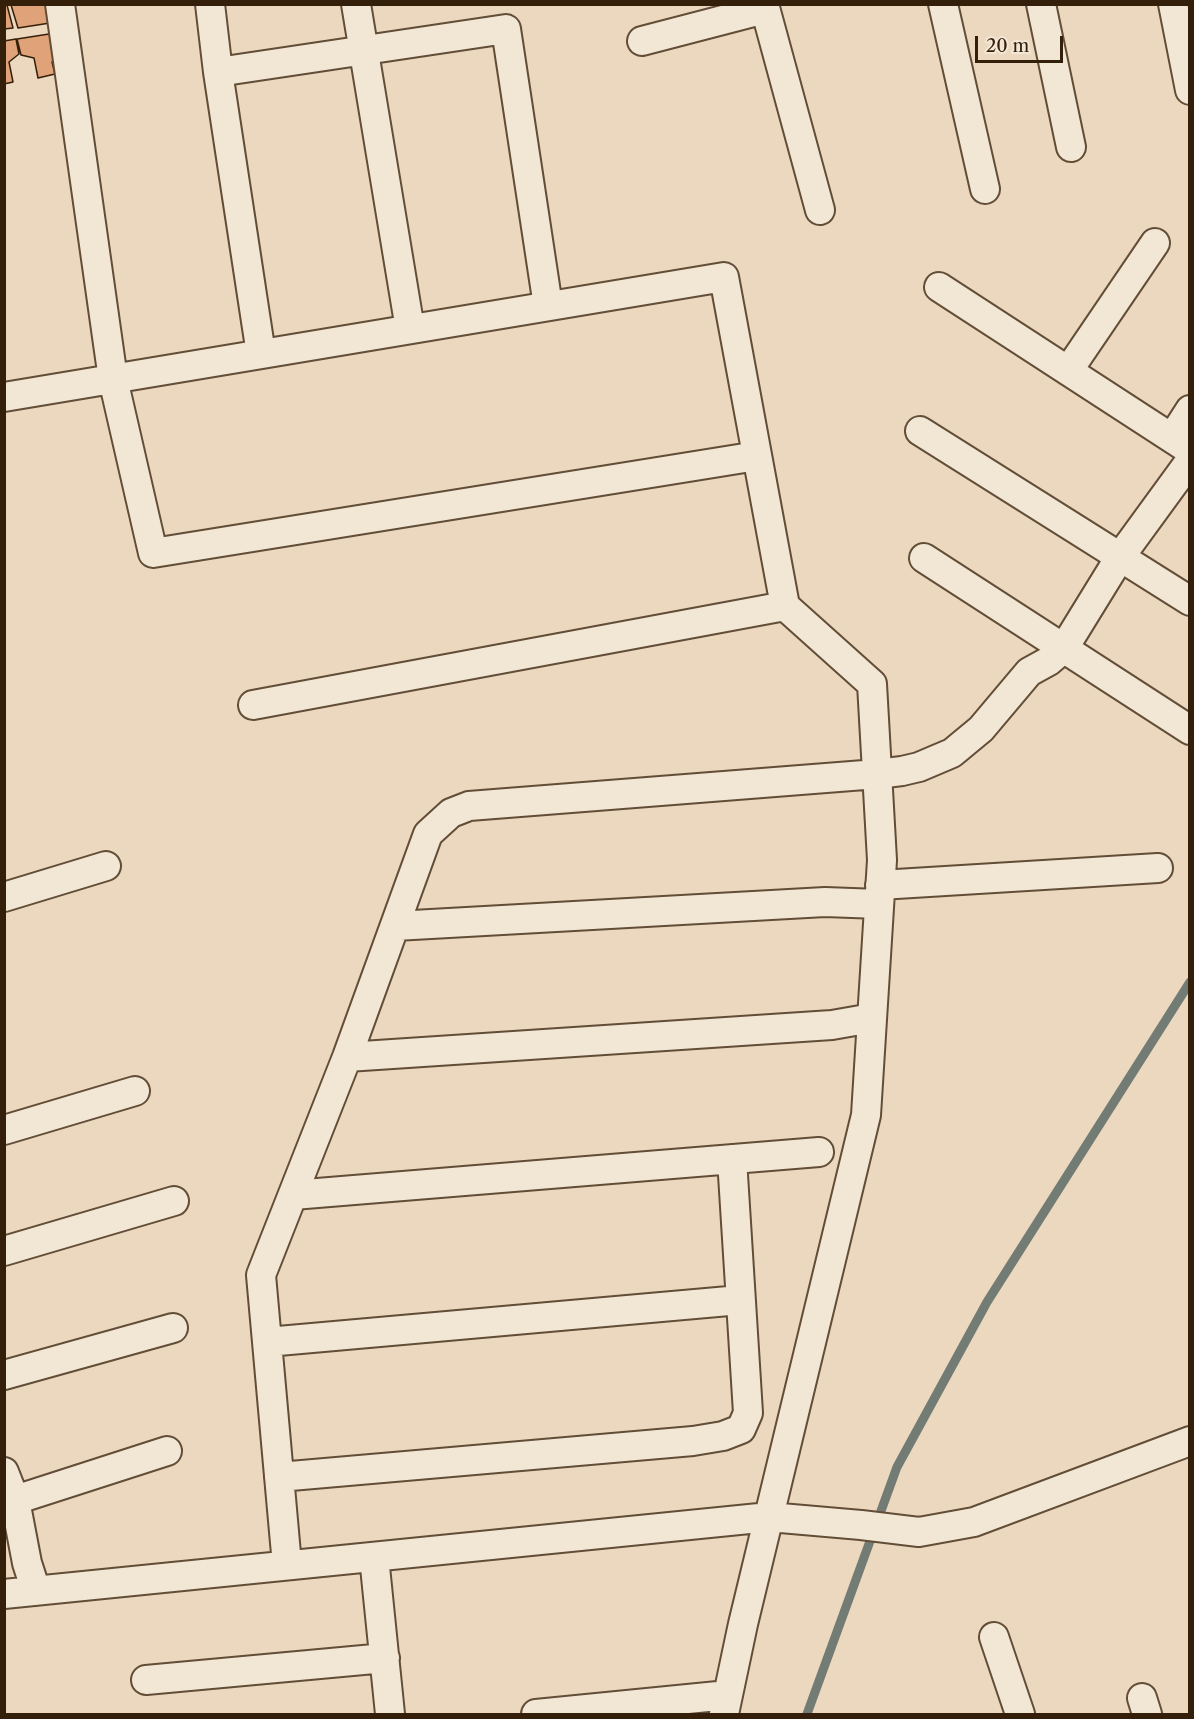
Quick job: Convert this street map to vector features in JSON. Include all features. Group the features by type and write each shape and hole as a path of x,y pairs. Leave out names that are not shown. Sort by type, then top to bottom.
{"street":[{"path":"60,4 113,379 153,553 757,456"},
{"path":"210,4 218,72 261,354"},
{"path":"356,4 410,329"},
{"path":"943,4 985,189"},
{"path":"1041,4 1071,147"},
{"path":"1173,4 1190,90"},
{"path":"642,41 765,7 820,210"},
{"path":"218,72 506,29 548,306"},
{"path":"1068,371 1155,243"},
{"path":"4,397 724,277 785,606 872,684 882,860 866,1114 726,1705 536,1714"},
{"path":"939,287 1181,444 1190,410"},
{"path":"920,431 1190,601"},
{"path":"287,1566 261,1275 347,1057 428,834 451,813 468,806 877,774 918,767 952,753 981,729 1029,672 1049,661 1064,648 1120,557 1190,460"},
{"path":"924,558 1190,730"},
{"path":"253,705 785,606"},
{"path":"4,897 106,866"},
{"path":"396,926 825,902 1158,868"},
{"path":"347,1057 820,1026 872,1018"},
{"path":"4,1130 135,1090"},
{"path":"293,1194 819,1152"},
{"path":"279,1477 693,1441 723,1436 741,1429 748,1413 732,1159"},
{"path":"4,1251 174,1201"},
{"path":"267,1342 740,1299"},
{"path":"4,1375 173,1328"},
{"path":"4,1594 769,1517 919,1532 974,1522 1190,1441"},
{"path":"10,1501 167,1451"},
{"path":"4,1472 36,1591"},
{"path":"374,1557 390,1714"},
{"path":"994,1637 1020,1714"},
{"path":"146,1680 385,1658"}],"building":[{"path":"46,4 50,23 18,28 11,5"},
{"path":"4,5 7,5 13,28 4,29"},
{"path":"49,34 59,60 52,62 55,74 38,78 34,58 21,55 17,39"},
{"path":"16,39 19,54 9,62 13,82 4,84 4,41"}],"waterway":[{"path":"807,1714 897,1467 987,1302 1190,982"}]}
